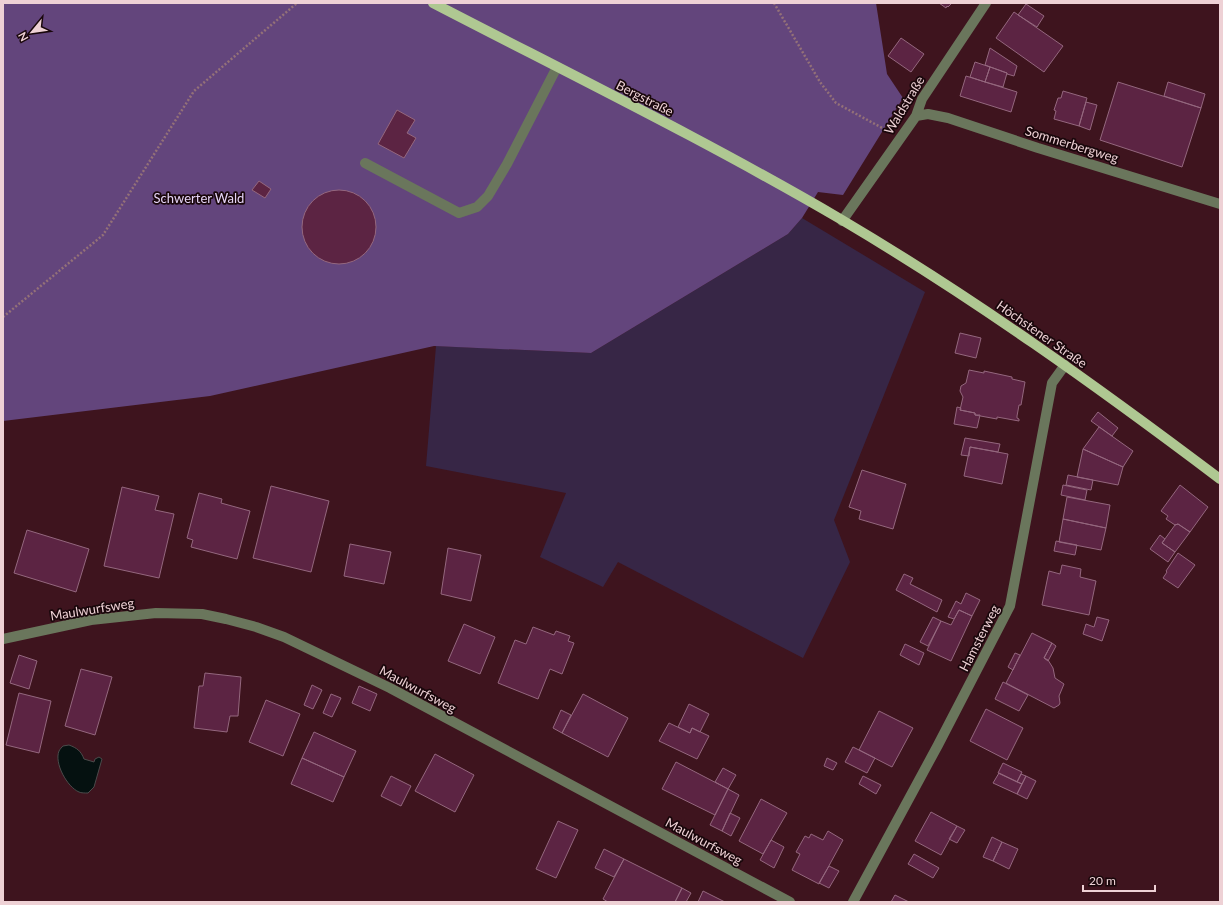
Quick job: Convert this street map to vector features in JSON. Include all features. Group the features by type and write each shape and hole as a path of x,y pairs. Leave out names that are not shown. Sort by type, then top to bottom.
{"main road":[{"name":"Bergstraße","path":"433,3 724,153 842,220"},
{"name":"Höchstener Straße","path":"842,220 980,306 1142,420 1220,479"}],"street":[{"name":"Waldstraße","path":"842,220 916,116 922,99 986,3"},
{"path":"365,163 458,213 477,206 488,196 507,164 557,67"},
{"name":"Sommerbergweg","path":"916,116 928,114 948,118 1038,148 1114,170 1220,204"},
{"name":"Hamsterweg","path":"853,902 938,745 1010,606 1052,383 1065,365"},
{"name":"Maulwurfsweg","path":"3,639 91,620 156,613 202,614 256,627 284,637 390,688 790,902"}],"path":[{"path":"3,316 104,235 194,91 297,3"},
{"path":"774,3 820,82 836,103 900,137"}],"shaded area":[{"path":"802,218 925,292 834,520 850,562 803,658 618,562 603,587 540,557 566,493 426,466 436,346 591,353 788,234"},
{"path":"69,745 78,750 84,759 94,762 95,759 99,757 102,759 94,787 88,793 80,792 74,789 66,780 60,768 58,762 59,751 63,746"}],"green space":[{"name":"Schwerter Wald","path":"3,3 876,3 887,74 903,98 843,195 818,192 802,218 788,234 591,353 434,346 210,396 3,421"}],"building":[{"path":"939,3 952,3 946,8"},
{"path":"1026,4 1044,16 1037,27 1018,15"},
{"path":"1014,12 1063,46 1044,72 996,38"},
{"path":"901,38 924,54 911,72 888,56"},
{"path":"990,48 1017,66 1014,76 985,65"},
{"path":"975,62 990,67 985,82 970,77"},
{"path":"990,67 1007,73 1003,87 985,82"},
{"path":"966,76 1017,92 1011,112 960,96"},
{"path":"1118,82 1201,108 1182,167 1100,140"},
{"path":"1168,82 1205,94 1201,108 1164,96"},
{"path":"1063,91 1087,98 1079,126 1054,119 1056,111 1054,110 1058,98 1061,98"},
{"path":"1086,102 1097,105 1090,130 1079,126"},
{"path":"397,110 415,120 407,133 416,138 404,158 378,144"},
{"path":"259,181 271,189 265,198 252,190"},
{"path":"332,190 346,190 360,196 370,206 376,220 374,241 370,248 360,258 346,264 332,264 318,258 308,248 302,234 302,220 308,206 318,196"},
{"path":"960,333 981,338 976,358 955,353"},
{"path":"969,370 984,373 984,371 1012,377 1012,379 1025,382 1021,405 1019,405 1017,416 1019,421 975,415 975,413 960,410 963,397 960,391 961,386 966,383"},
{"path":"957,407 961,408 960,410 975,413 975,415 980,415 977,428 954,424"},
{"path":"1098,412 1118,428 1112,436 1091,421"},
{"path":"1099,427 1133,451 1123,467 1083,449"},
{"path":"965,438 1000,444 998,452 970,447 969,456 961,455"},
{"path":"970,447 1008,454 1002,484 964,476"},
{"path":"1083,449 1123,467 1118,485 1077,477"},
{"path":"862,470 906,484 893,529 859,519 861,511 849,507"},
{"path":"1068,475 1093,480 1091,490 1066,485"},
{"path":"1063,485 1087,490 1085,500 1061,495"},
{"path":"1180,485 1208,507 1190,532 1178,524 1175,525 1166,519 1168,516 1161,511"},
{"path":"271,486 329,501 311,572 253,558"},
{"path":"122,487 159,496 155,510 174,514 159,578 104,566"},
{"path":"199,493 222,499 221,503 250,511 237,559 191,547 193,540 187,538"},
{"path":"1067,497 1110,505 1106,528 1063,519"},
{"path":"1063,519 1106,528 1101,550 1059,542"},
{"path":"1178,524 1190,532 1175,552 1162,543 1175,525"},
{"path":"27,530 89,549 76,592 14,573"},
{"path":"1160,535 1165,539 1162,543 1175,552 1168,562 1150,549"},
{"path":"1056,541 1077,545 1075,555 1054,551"},
{"path":"350,544 391,552 384,584 344,576"},
{"path":"448,548 481,555 471,601 441,594"},
{"path":"1178,553 1195,565 1178,588 1163,578"},
{"path":"1062,565 1081,569 1080,577 1096,581 1089,615 1042,605 1049,571 1060,574"},
{"path":"904,574 913,578 910,584 942,600 937,612 896,590"},
{"path":"966,593 980,600 972,616 959,610 954,619 948,617 956,601 961,604"},
{"path":"959,610 972,616 951,661 927,650 941,621 951,625"},
{"path":"933,617 941,621 928,646 920,642"},
{"path":"1097,617 1109,620 1102,641 1083,634 1086,624 1094,627"},
{"path":"464,624 495,637 480,674 448,661"},
{"path":"533,627 554,635 556,631 570,636 568,641 574,643 562,674 550,669 538,699 498,683 515,640 526,644"},
{"path":"1032,633 1052,643 1044,658 1048,660 1053,668 1055,678 1064,684 1059,696 1060,703 1054,708 1006,683"},
{"path":"1052,643 1056,646 1048,661 1044,658"},
{"path":"905,644 924,653 919,665 900,655"},
{"path":"1015,653 1020,655 1013,670 1008,667"},
{"path":"19,655 37,661 29,689 10,683"},
{"path":"81,669 112,677 95,735 65,726"},
{"path":"205,673 241,677 238,716 230,716 227,732 194,728 199,686 203,686"},
{"path":"1003,682 1028,695 1019,711 995,699"},
{"path":"312,685 322,690 313,709 304,705"},
{"path":"359,686 377,694 370,711 352,703"},
{"path":"19,693 51,701 39,753 6,745"},
{"path":"331,694 341,698 332,717 323,713"},
{"path":"583,694 628,718 608,757 562,733"},
{"path":"266,700 300,714 283,756 249,742"},
{"path":"689,704 709,714 700,732 692,728 690,733 678,727"},
{"path":"986,709 1023,728 1007,760 970,741"},
{"path":"561,710 571,715 562,733 553,728"},
{"path":"879,711 913,728 892,767 859,750"},
{"path":"669,723 690,733 692,728 709,736 697,759 659,741"},
{"path":"314,732 356,751 344,777 302,758"},
{"path":"853,747 875,758 867,773 845,762"},
{"path":"435,754 474,775 455,812 415,791"},
{"path":"302,758 344,777 333,802 291,784"},
{"path":"827,758 837,763 833,770 824,766"},
{"path":"676,762 728,789 715,815 662,789"},
{"path":"1003,763 1022,772 1017,782 998,773"},
{"path":"723,768 736,775 728,789 715,782"},
{"path":"999,773 1022,784 1017,794 993,783"},
{"path":"1021,774 1026,776 1022,784 1017,782"},
{"path":"391,776 411,786 401,806 381,796"},
{"path":"863,776 881,785 876,794 859,784"},
{"path":"1026,776 1036,781 1027,799 1017,794"},
{"path":"728,789 739,795 722,831 710,825"},
{"path":"761,799 787,813 763,854 739,841"},
{"path":"931,812 957,826 941,855 915,841"},
{"path":"730,813 740,818 731,836 722,831"},
{"path":"558,821 578,830 556,878 536,869"},
{"path":"957,826 965,830 957,843 949,839"},
{"path":"828,831 843,840 819,884 792,870 800,854 796,852 805,836 809,838 811,834 823,840"},
{"path":"992,837 1002,842 993,861 983,857"},
{"path":"771,840 784,847 774,868 760,860"},
{"path":"1002,842 1018,849 1009,869 993,861"},
{"path":"604,849 624,859 614,877 595,868"},
{"path":"914,854 939,868 933,878 908,864"},
{"path":"624,859 682,888 675,902 608,902 603,899"},
{"path":"829,866 839,871 829,888 819,883"},
{"path":"682,888 691,893 686,902 675,902"},
{"path":"703,891 725,902 698,902"},
{"path":"895,895 909,902 891,902"}]}
